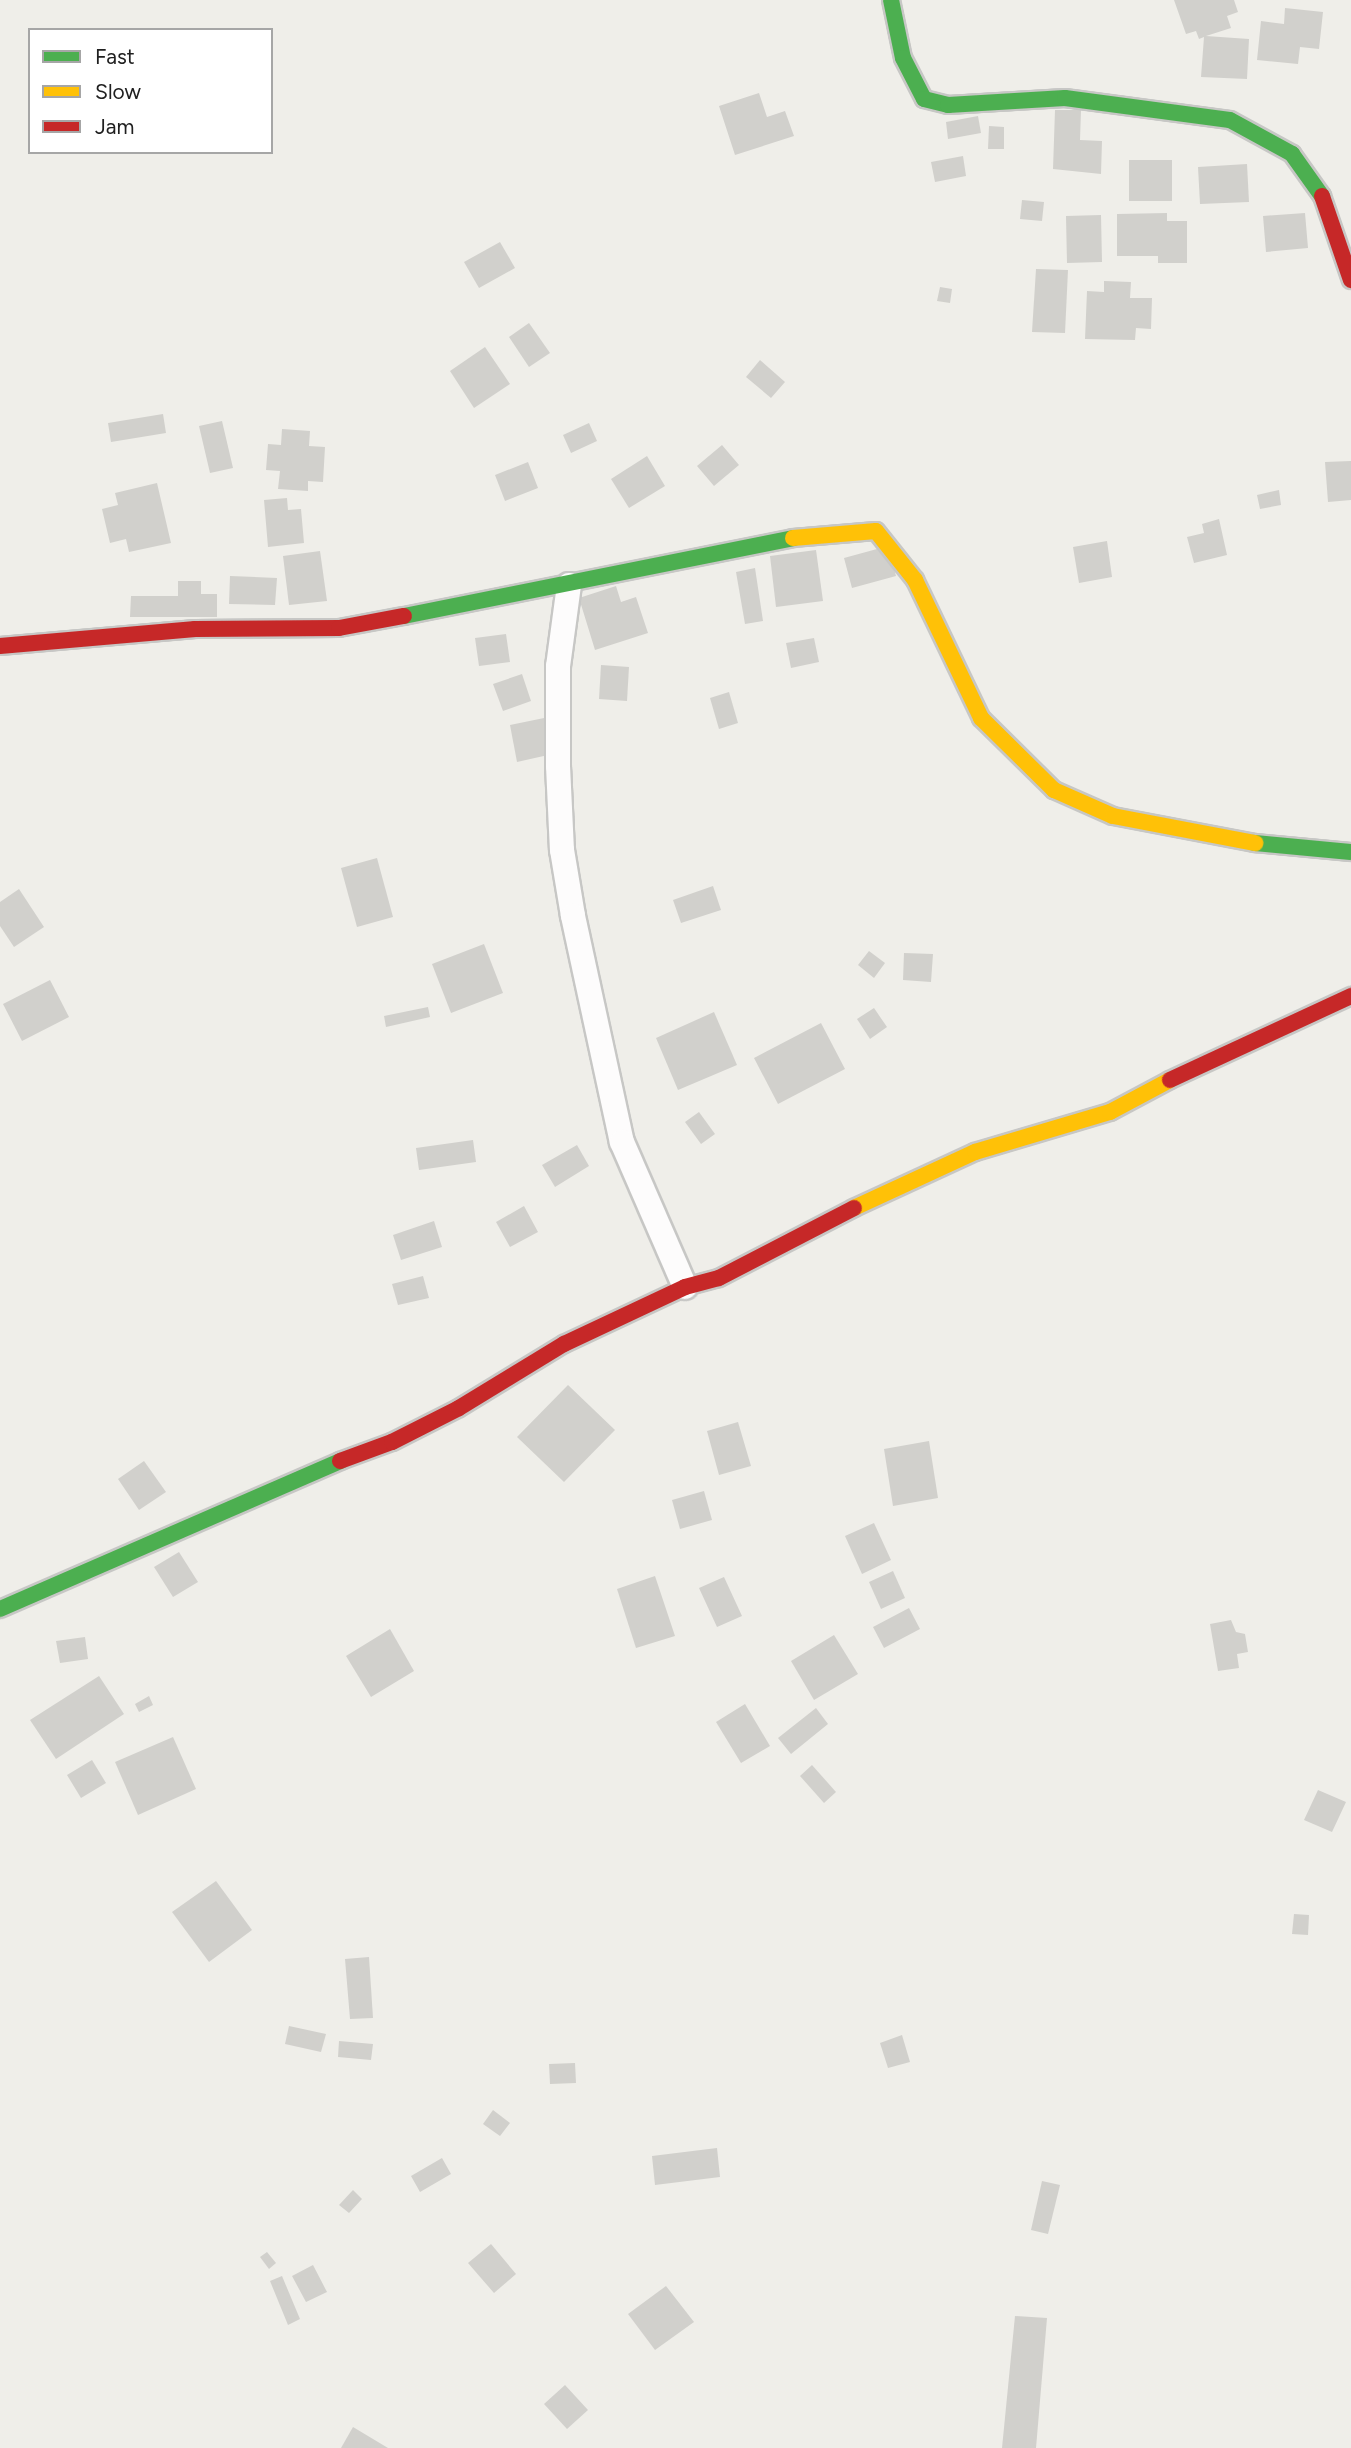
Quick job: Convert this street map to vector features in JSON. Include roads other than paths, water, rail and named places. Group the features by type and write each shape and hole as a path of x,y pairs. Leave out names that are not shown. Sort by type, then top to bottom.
{"street":[{"path":"891,0 903,58 924,99 948,105 1065,97 1230,120 1270,138 1292,154 1319,188 1351,280"},
{"path":"0,646 195,629 339,628 569,585 747,544 856,530 876,531 915,580 981,718 1054,790 1113,816 1273,846 1351,852"},
{"path":"569,585 558,666 558,766 562,849 573,916 622,1142 685,1287"},
{"path":"0,1609 295,1478 392,1442 459,1408 513,1371 685,1287 719,1278 801,1233 975,1153 1110,1112 1206,1061 1351,996"}]}
